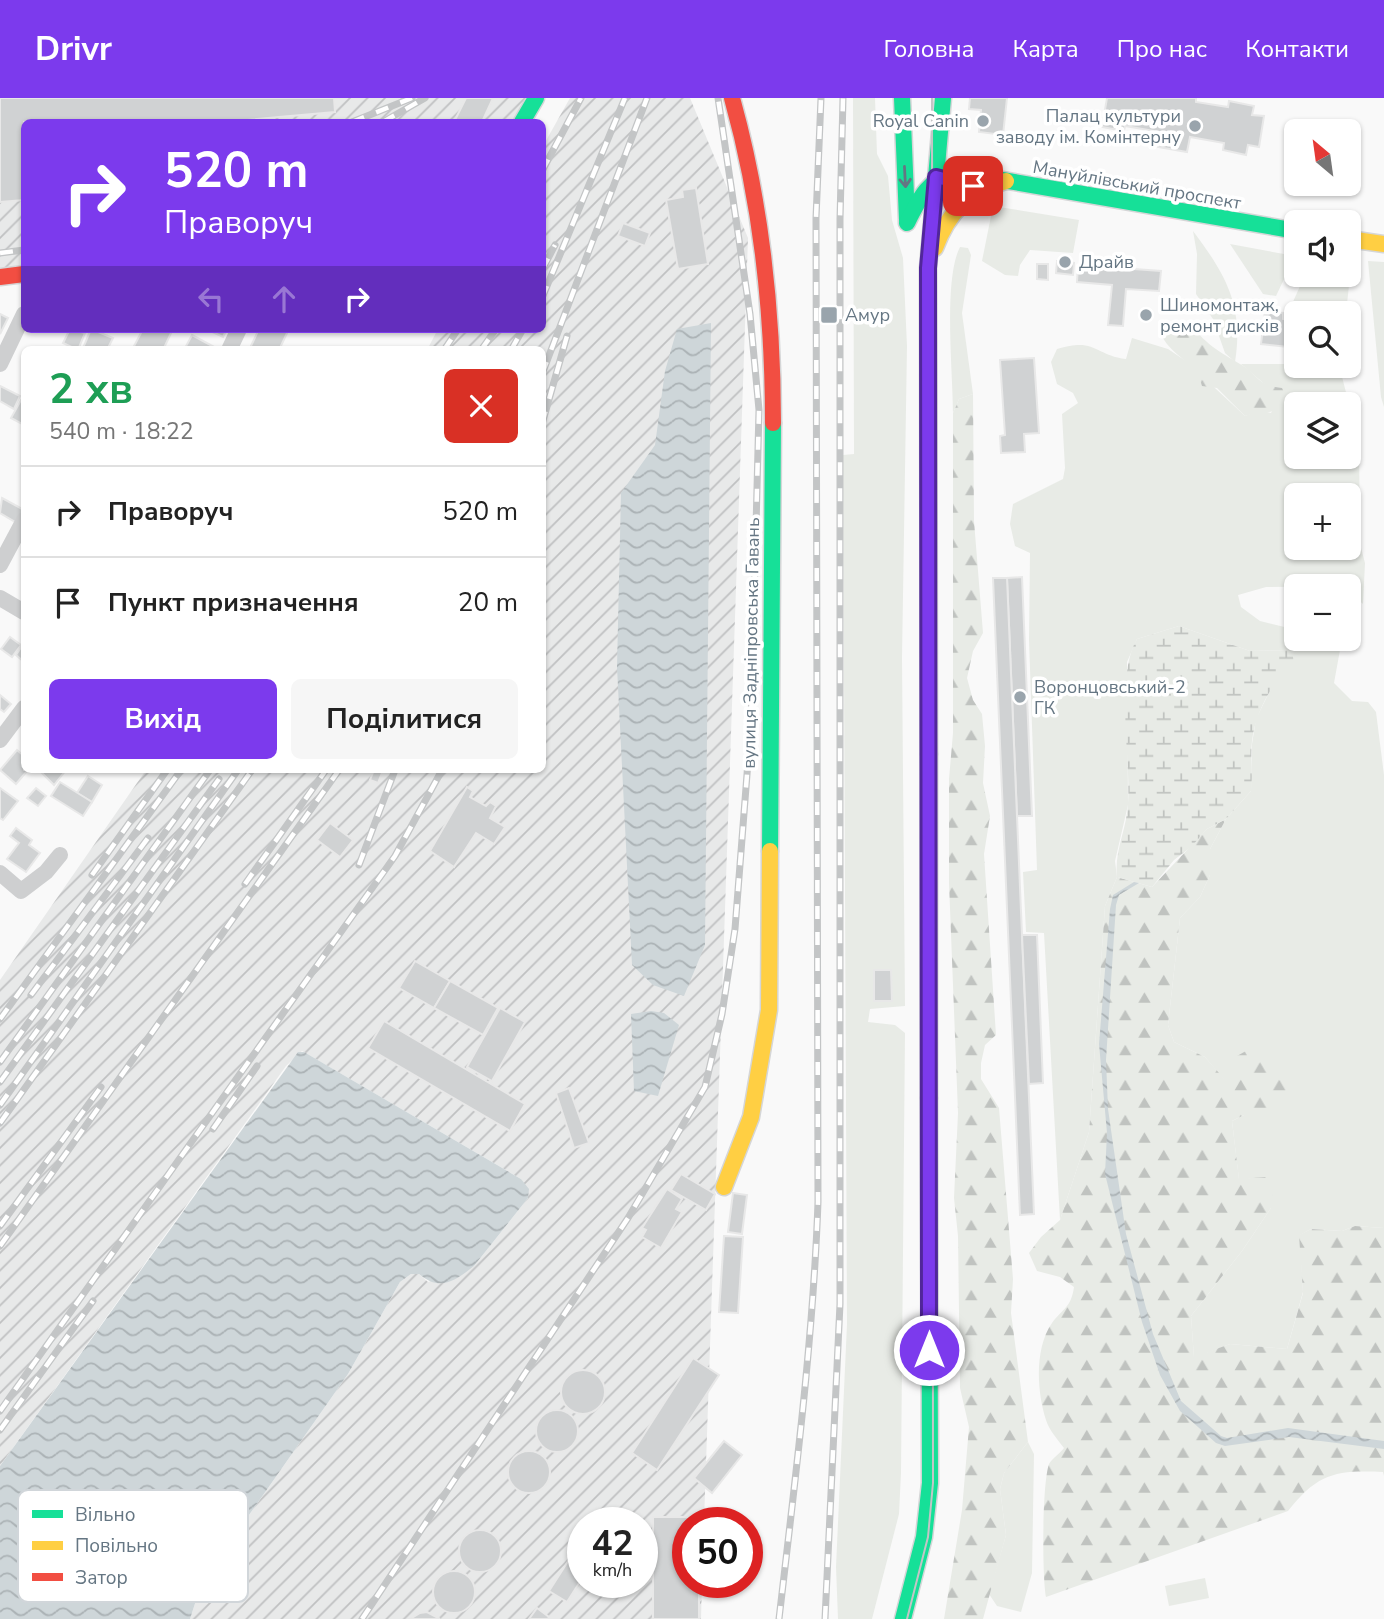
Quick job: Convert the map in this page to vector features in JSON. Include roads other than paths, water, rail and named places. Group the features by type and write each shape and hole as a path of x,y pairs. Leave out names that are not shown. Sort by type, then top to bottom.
{"main road":[{"path":"524,119 536,98"},
{"name":"вулиця Задніпровська Гавань","path":"724,1187 751,1117 769,1010 773,347 769,283 754,183 732,98"},
{"path":"902,98 907,223 928,268"},
{"path":"903,1619 928,1514 928,268 943,98"},
{"path":"907,223 924,189 936,177 955,169 962,160 943,121"},
{"path":"903,131 913,151 936,177 960,185 999,183"},
{"name":"Мануйлівський проспект","path":"962,160 999,183 1284,229"},
{"path":"928,268 947,222 959,205 972,192 999,183"},
{"path":"1361,241 1384,244"},
{"path":"0,277 21,274"}],"street":[{"path":"1384,236 1384,244"},
{"path":"0,364 21,320"},
{"path":"0,565 21,526"},
{"path":"0,598 21,610"},
{"path":"0,740 21,712"},
{"path":"0,873 21,891 46,872 60,855"}],"water":[{"path":"711,323 705,945 684,996 653,985 632,965 617,667 621,493 655,445 665,371 677,329"},
{"path":"1134,882 1139,883 1119,895 1116,905 1106,1060 1108,1109 1126,1234 1153,1334 1181,1401 1221,1436 1227,1438 1288,1428 1384,1441 1384,1449 1289,1437 1225,1446 1216,1443 1180,1411 1160,1375 1142,1322 1105,1174 1107,1133 1099,1044 1110,909 1113,895"},
{"path":"651,1011 664,1013 679,1025 658,1096 634,1091 631,1014"},
{"path":"298,1052 304,1052 521,1179 529,1189 528,1198 474,1266 447,1282 434,1282 419,1274 411,1274 400,1282 348,1374 248,1516 248,1490 18,1490 18,1602 196,1602 190,1619 0,1619 0,1466"}],"tram line":[{"path":"907,1619 928,1537 933,1483 932,98"}],"railway":[{"path":"360,119 412,98"},
{"path":"388,119 425,98"},
{"path":"546,164 581,98"},
{"path":"546,288 625,98"},
{"path":"546,363 647,98"},
{"path":"362,1619 628,1218 705,1087 722,1014 735,929 751,723 759,410 750,314 718,98"},
{"path":"779,1619 808,1359 818,1202 816,218 821,98"},
{"path":"825,1619 840,1304 840,219 843,98"},
{"path":"546,262 555,245"},
{"path":"0,253 21,250"},
{"path":"447,346 455,333"},
{"path":"484,346 493,333"},
{"path":"513,346 521,333"},
{"path":"546,410 567,336"},
{"path":"92,875 165,773"},
{"path":"0,1019 179,773"},
{"path":"0,1062 208,773"},
{"path":"0,1105 236,773"},
{"path":"0,1123 250,773"},
{"path":"245,884 324,773"},
{"path":"0,1246 337,773"},
{"path":"359,865 394,773"},
{"path":"0,1411 395,856 440,773"},
{"path":"0,1082 219,779"},
{"path":"31,995 148,838"},
{"path":"213,1129 257,1066"},
{"path":"0,1226 101,1087"},
{"path":"0,1430 93,1301"}],"place":[{"name":"Royal Canin","path":"983,121"},
{"name":"Палац культури заводу ім. Комінтерну","path":"1195,126"},
{"name":"Драйв","path":"1065,262"},
{"name":"Амур","path":"829,315"},
{"name":"Шиномонтаж, ремонт дисків","path":"1146,315"},
{"name":"Воронцовський-2 ГК","path":"1020,697"}]}
